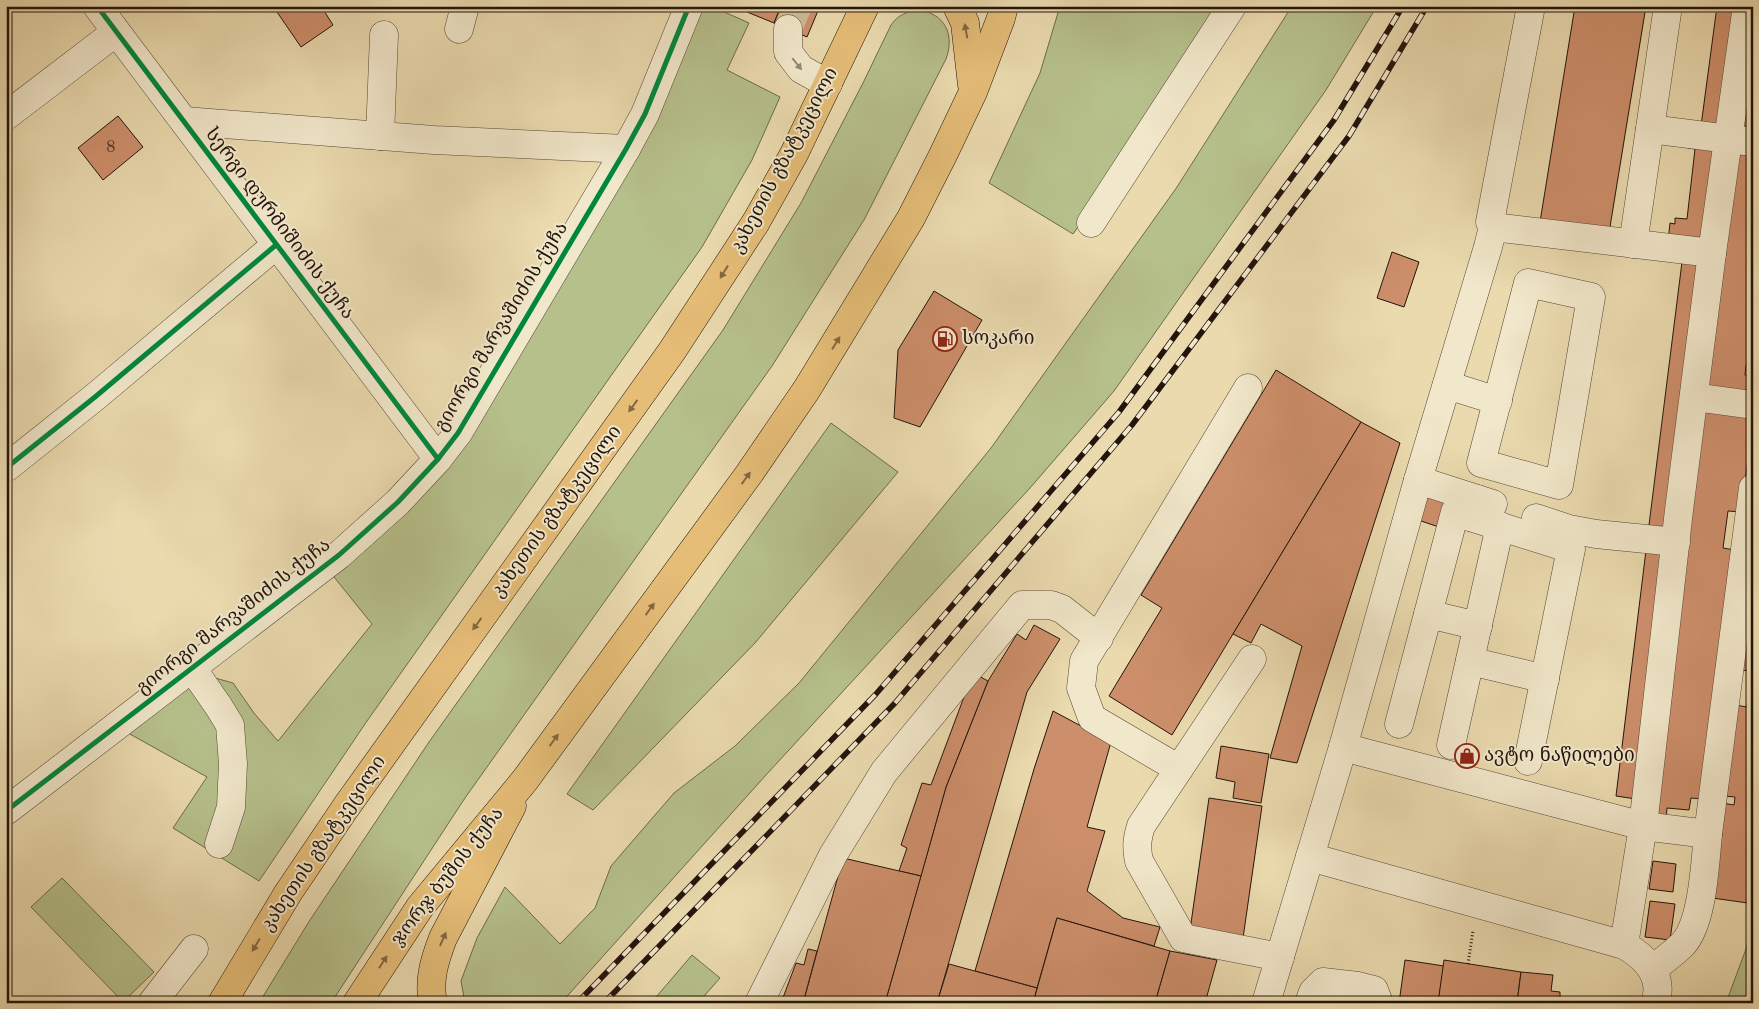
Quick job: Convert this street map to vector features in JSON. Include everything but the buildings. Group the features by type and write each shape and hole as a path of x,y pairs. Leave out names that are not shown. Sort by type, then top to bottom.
{"main road":[{"path":"957,6 965,23 973,92"},
{"name":"კახეთის გზატკეცილი","path":"222,1003 288,892 346,807 672,351 714,288 756,222 794,154 828,84 868,9"},
{"path":"432,1003 431,976 442,938 526,780 749,474 807,389 911,218 944,155 973,92 1004,10"},
{"name":"ჯორჯ ბუშის ქუჩა","path":"356,1003 420,906 526,780"}],"street":[{"name":"სერგი დურმიშიძის ქუჩა","path":"97,6 438,459"},
{"name":"გიორგი შარვაშიძის ქუჩა","path":"6,811 340,555 398,502 438,459 458,433 626,149 648,107 689,6"},
{"path":"1091,222 1232,6"},
{"path":"1531,6 1490,222 1495,228 1712,253"},
{"path":"1266,1003 1343,747 1418,480 1495,228 1539,6"},
{"path":"1633,244 1668,6"},
{"path":"1624,945 1643,826 1712,253 1740,141 1747,6"},
{"path":"788,29 788,52 801,69 828,84"},
{"path":"6,116 116,32"},
{"path":"380,136 384,35"},
{"path":"184,122 380,136 626,149"},
{"path":"1650,129 1740,141"},
{"path":"6,468 96,397 276,245"},
{"path":"1528,284 1591,297 1559,485 1481,463 1498,401 1528,284"},
{"path":"1447,385 1498,401"},
{"path":"1179,769 1092,718 1081,688 1084,661 1248,388"},
{"path":"1694,397 1753,405"},
{"path":"1418,480 1474,508 1500,526 1571,549 1528,761"},
{"path":"1653,969 1684,943 1693,926 1702,893 1753,488"},
{"path":"1400,724 1455,512 1474,508 1596,534 1676,542"},
{"path":"1451,745 1500,526"},
{"path":"758,1003 833,855 884,772 1022,605 1051,605 1062,609 1099,638"},
{"path":"1428,614 1478,626"},
{"path":"1252,659 1141,826 1136,839 1136,848 1139,861 1183,938 1280,957"},
{"path":"1470,662 1545,680"},
{"path":"192,668 230,725 233,764 231,807 219,844"},
{"path":"1343,747 1643,826 1708,834"},
{"path":"1310,857 1624,945 1639,954 1653,969 1657,983 1655,1003"},
{"path":"152,1003 194,949"},
{"path":"1309,1003 1313,992 1324,982 1374,990 1380,1003"}],"green space":[{"path":"704,6 711,6 749,23 727,70 780,97 752,160 702,247 367,721 259,881 173,828 207,777 128,733 187,687 208,676 233,683 254,713 278,741 372,624 334,577 447,466 674,72"},
{"path":"1060,6 1223,6 1136,144 1073,234 989,183 1040,73"},
{"path":"1292,6 1377,6 1326,90 1114,391 1030,488 766,775 561,1003 465,1003 461,981 477,938 505,887 560,944 595,908 611,866 674,793 735,746 799,683 991,448 1177,187"},
{"path":"918,10 935,16 946,27 949,42 946,59 864,220 772,366 465,798 331,1003 259,1003 310,920 429,742 723,330 801,203 891,25 903,14"},
{"path":"831,423 898,472 755,643 593,810 567,794"},
{"path":"62,878 154,972 123,1002 31,907"},
{"path":"1753,918 1753,1003 1726,1003 1746,949"},
{"path":"692,955 720,978 698,1003 651,1003"}],"tunnel":[{"path":"788,29 798,6"}],"railway":[{"path":"577,1003 876,694 1119,412 1334,120 1403,6"},
{"path":"604,1003 895,703 1132,425 1349,136 1427,6"}],"cycle path":[{"path":"97,6 438,459"},
{"path":"6,811 339,555 398,502 438,459 458,433 626,149 645,114 689,6"},
{"path":"6,468 95,397 276,245"}],"place":[{"name":"სოკარი","path":"945,339"},
{"name":"ავტო ნაწილები","path":"1467,756"}]}
